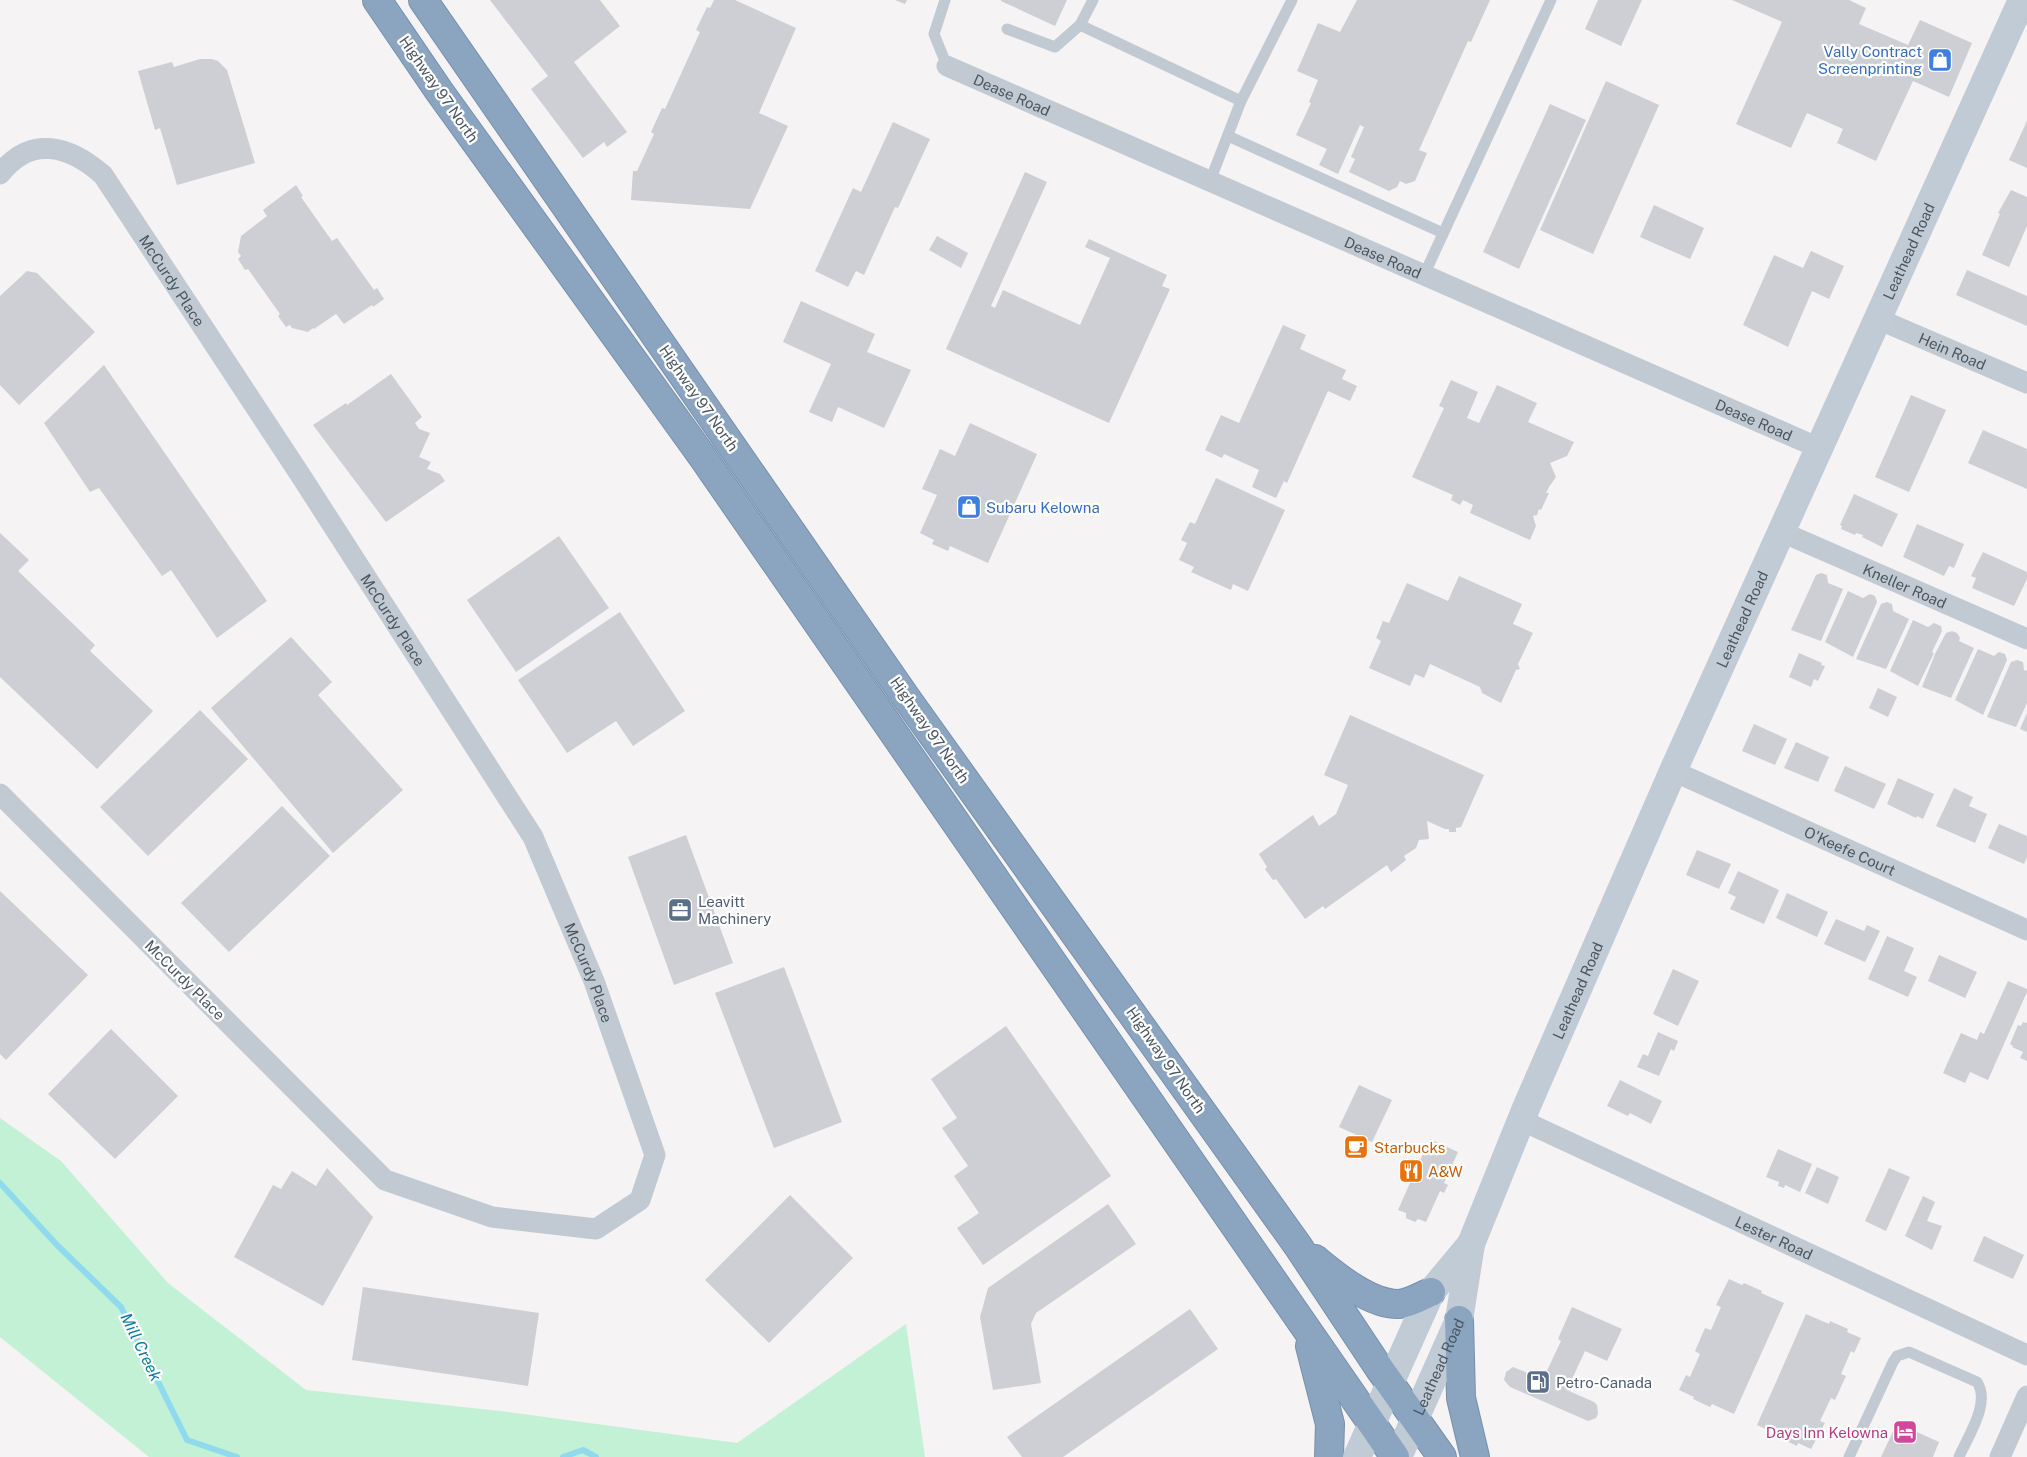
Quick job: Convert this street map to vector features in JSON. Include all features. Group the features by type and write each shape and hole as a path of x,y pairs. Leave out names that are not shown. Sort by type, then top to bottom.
{"highway":[{"name":"Highway 97 North","path":"377,0 439,91 702,456 1396,1457"},
{"name":"Highway 97 North","path":"423,0 907,700 1298,1246 1379,1368 1442,1457"},
{"path":"1298,1246 1360,1292 1378,1300 1398,1304 1431,1292"},
{"path":"1459,1320 1461,1398 1475,1457"},
{"path":"1305,1328 1330,1424 1329,1457"}],"street":[{"name":"Leathead Road","path":"1396,1457 1416,1419 1459,1320 1471,1244 1521,1120 1673,772 1819,448 2023,4"},
{"name":"Dease Road","path":"947,66 1819,448"},
{"name":"McCurdy Place","path":"0,174 6,166 22,154 43,147 67,151 89,163 103,175 301,476 533,837 594,981 655,1155 640,1200 596,1229 492,1217 385,1180 0,794"},
{"name":"Hein Road","path":"1878,319 2027,384"},
{"name":"Kneller Road","path":"1782,532 2027,639"},
{"name":"O'Keefe Court","path":"1673,772 2027,930"},
{"name":"Lester Road","path":"1521,1120 2027,1355"},
{"name":"Leathead Road","path":"1357,1457 1431,1292 1471,1244"},
{"path":"2000,1457 2027,1396"}],"lane":[{"path":"945,0 934,34 947,66"},
{"path":"1007,29 1055,47 1080,25 1093,0"},
{"path":"1210,182 1242,101 1292,0"},
{"path":"1424,276 1551,0"},
{"path":"1080,25 1242,101"},
{"path":"1228,136 1443,233"},
{"path":"1849,1457 1893,1362 1897,1356 1908,1352 1977,1382 1981,1388 1983,1398 1981,1408 1959,1457"}],"green space":[{"path":"0,1118 61,1161 168,1283 306,1390 500,1411 737,1443 906,1324 925,1457 149,1457 0,1337"}],"building":[{"path":"490,0 600,0 620,26 574,62 627,132 607,147 604,142 583,158 531,89 548,76"},
{"path":"714,0 735,0 796,28 759,113 788,126 750,209 631,200 633,171 637,171 654,134 651,132 662,108 665,109 700,32 696,30 707,7 710,8"},
{"path":"895,0 907,0 905,4"},
{"path":"1001,0 1067,0 1055,26"},
{"path":"1357,0 1490,0 1471,42 1468,41 1419,150 1427,153 1415,181 1406,184 1400,181 1397,187 1389,191 1349,172 1355,159 1351,157 1364,127 1360,125 1338,174 1319,165 1327,149 1296,135 1311,103 1309,102 1318,80 1297,71 1318,23 1340,32"},
{"path":"1598,0 1642,0 1621,46 1585,29"},
{"path":"1732,0 1849,0 1866,8 1859,24 1908,45 1920,20 1972,43 1949,97 1913,81 1876,161 1837,143 1843,129 1807,113 1791,148 1736,124 1782,22"},
{"path":"200,59 218,61 227,70 255,163 177,185 160,128 155,130 138,71 172,62 174,67"},
{"path":"1606,81 1659,105 1593,254 1540,230"},
{"path":"1550,104 1586,120 1519,269 1483,252"},
{"path":"2027,121 2027,168 2009,160"},
{"path":"893,122 930,139 898,208 895,207 864,275 856,271 848,287 815,271 853,188 861,192"},
{"path":"1025,172 1047,182 991,306 995,308 1003,290 1080,325 1110,258 1085,247 1089,239 1167,275 1162,286 1170,289 1109,423 946,349"},
{"path":"296,185 303,196 301,197 332,241 337,238 374,290 377,288 384,299 344,324 336,314 308,332 292,328 290,325 286,327 278,316 280,314 248,269 245,270 238,259 241,256 238,252 241,236 267,216 263,210"},
{"path":"2011,190 2027,197 2027,226 2009,267 1982,255 2000,214 1998,213"},
{"path":"1654,205 1704,228 1690,259 1640,237"},
{"path":"937,236 968,253 961,268 929,250"},
{"path":"1811,251 1844,266 1829,299 1812,291 1788,347 1743,325 1774,255 1803,268"},
{"path":"1967,270 2027,296 2027,326 1956,295"},
{"path":"27,271 37,273 95,332 19,405 0,385 0,296"},
{"path":"801,301 875,334 867,352 911,370 884,428 838,407 832,422 809,412 831,364 783,342"},
{"path":"1283,325 1306,335 1300,349 1346,370 1342,379 1357,386 1350,401 1328,391 1287,483 1284,481 1276,498 1252,487 1259,470 1224,454 1222,458 1205,450 1221,415 1239,423"},
{"path":"104,365 267,601 217,638 171,570 162,576 99,488 90,492 44,423"},
{"path":"391,374 422,417 415,423 419,429 430,433 419,457 431,462 427,469 440,474 445,481 386,522 313,425 346,403 347,405"},
{"path":"1451,380 1478,392 1467,418 1479,423 1497,385 1537,403 1528,422 1574,442 1567,456 1550,463 1556,477 1546,493 1549,493 1541,510 1539,509 1537,515 1533,516 1536,526 1530,540 1470,513 1473,505 1463,500 1460,505 1451,500 1453,495 1412,477 1444,408 1439,406"},
{"path":"1911,395 1946,410 1909,492 1875,477"},
{"path":"970,423 1037,454 988,563 950,546 948,551 932,544 934,540 920,533 937,495 922,489 940,449 955,456"},
{"path":"1983,430 2027,449 2027,489 1968,463"},
{"path":"1216,478 1285,510 1248,591 1233,584 1231,590 1191,572 1194,567 1179,560 1187,543 1181,540 1190,522 1195,524"},
{"path":"1854,494 1898,514 1882,547 1862,537 1863,535 1856,533 1855,535 1841,529 1842,526 1840,525"},
{"path":"1917,524 1964,544 1954,568 1949,566 1944,576 1903,557"},
{"path":"0,533 29,560 18,571 95,645 90,651 153,711 97,769 0,677"},
{"path":"559,536 609,608 516,672 467,600"},
{"path":"1983,552 2027,572 2027,579 2014,606 1972,588 1976,578 1971,576"},
{"path":"1821,573 1827,575 1828,583 1843,589 1821,641 1791,630 1816,575"},
{"path":"1459,576 1522,604 1513,624 1533,633 1518,664 1520,669 1516,670 1501,703 1482,693 1480,687 1430,664 1424,678 1415,674 1410,686 1369,668 1381,641 1376,638 1383,621 1389,623 1407,583 1448,601"},
{"path":"1848,591 1863,598 1870,594 1875,596 1877,602 1853,657 1825,642"},
{"path":"1887,602 1892,604 1893,611 1909,619 1886,669 1856,659 1881,604"},
{"path":"620,612 685,711 633,746 616,721 567,753 518,680"},
{"path":"1913,620 1928,627 1934,623 1941,626 1942,631 1918,686 1890,671"},
{"path":"1952,631 1957,633 1960,638 1959,641 1974,648 1951,698 1922,687 1935,654 1946,633"},
{"path":"291,637 332,682 318,695 403,790 333,853 211,708"},
{"path":"1978,649 1994,656 1999,652 2005,654 2007,660 1983,715 1955,700"},
{"path":"1799,653 1825,666 1818,681 1814,679 1811,687 1789,677"},
{"path":"2017,660 2023,662 2024,670 2027,671 2027,703 2016,727 1987,717 2011,662"},
{"path":"1878,688 1897,697 1888,717 1869,708"},
{"path":"200,710 248,759 148,856 100,807"},
{"path":"2027,713 2027,732 2020,729"},
{"path":"1350,715 1484,775 1461,827 1456,828 1456,832 1449,832 1449,829 1427,821 1429,839 1419,840 1416,848 1404,856 1406,860 1391,872 1387,865 1325,909 1323,906 1305,919 1276,879 1273,880 1265,869 1267,867 1259,854 1313,815 1319,826 1336,814 1348,785 1324,775"},
{"path":"1754,724 1787,739 1775,765 1742,751"},
{"path":"1796,742 1829,757 1818,782 1784,768"},
{"path":"1845,766 1886,784 1874,809 1834,791"},
{"path":"1898,778 1934,794 1923,819 1917,816 1916,818 1887,804"},
{"path":"1954,788 1973,797 1969,806 1987,814 1975,843 1936,826"},
{"path":"282,806 330,856 229,952 181,903"},
{"path":"1999,824 2027,836 2027,857 2024,864 1988,848"},
{"name":"Leavitt Machinery","path":"686,835 733,963 674,985 628,857"},
{"path":"1697,850 1731,864 1719,889 1686,875"},
{"path":"1738,871 1779,890 1764,924 1730,909 1736,897 1728,893"},
{"path":"0,891 88,975 6,1060 0,1054"},
{"path":"1787,893 1828,912 1817,937 1776,918"},
{"path":"1836,919 1864,931 1867,925 1880,931 1865,962 1824,944"},
{"path":"1887,936 1914,948 1904,971 1917,977 1908,997 1868,979"},
{"path":"1939,955 1977,972 1965,998 1928,981"},
{"path":"784,967 842,1122 774,1148 715,993"},
{"path":"1673,969 1699,981 1678,1026 1653,1014"},
{"path":"2008,981 2027,989 2027,992 1988,1080 1970,1072 1965,1083 1943,1073 1961,1033 1977,1040 1980,1032 1984,1034"},
{"path":"2023,1022 2027,1023 2027,1061 2020,1058 2023,1052 2012,1047 2010,1044 2018,1025 2021,1026"},
{"path":"1006,1026 1111,1176 983,1265 957,1228 979,1213 954,1176 968,1166 942,1128 957,1118 931,1079"},
{"path":"111,1029 178,1096 115,1159 48,1094"},
{"path":"1658,1032 1678,1041 1674,1051 1671,1049 1659,1076 1637,1067 1643,1054 1648,1056"},
{"path":"1620,1080 1662,1101 1651,1124 1630,1113 1628,1116 1607,1106"},
{"path":"1359,1085 1392,1100 1372,1142 1339,1127"},
{"path":"1430,1139 1458,1152 1444,1183 1448,1185 1444,1193 1440,1191 1426,1222 1418,1219 1415,1222 1406,1218 1406,1213 1398,1210 1414,1174 1412,1171 1414,1165 1418,1165"},
{"path":"1778,1149 1812,1164 1800,1192 1785,1185 1784,1188 1778,1186 1779,1182 1766,1177"},
{"path":"1817,1167 1839,1177 1828,1204 1805,1193"},
{"path":"327,1168 373,1217 323,1306 234,1257 273,1185 281,1189 292,1171 316,1186"},
{"path":"1889,1168 1910,1177 1886,1231 1865,1221"},
{"path":"790,1195 853,1258 769,1343 705,1280"},
{"path":"1923,1196 1935,1202 1927,1221 1942,1226 1932,1250 1905,1236"},
{"path":"1108,1204 1136,1244 1036,1313 1031,1324 1041,1383 993,1390 980,1317 988,1288"},
{"path":"1984,1236 2024,1255 2013,1279 1973,1261"},
{"path":"1729,1279 1742,1285 1744,1283 1784,1303 1734,1414 1712,1404 1710,1407 1679,1390 1686,1375 1690,1377 1700,1354 1695,1351 1705,1328 1711,1330 1721,1307 1716,1305"},
{"path":"363,1287 539,1313 528,1386 352,1360"},
{"name":"Petro-Canada","path":"1572,1307 1622,1329 1607,1361 1585,1351 1567,1390 1597,1405 1598,1414 1596,1418 1588,1421 1510,1387 1504,1380 1506,1372 1513,1367 1543,1379 1561,1341 1558,1339"},
{"path":"1190,1309 1218,1349 1063,1457 1022,1457 1007,1437"},
{"path":"1806,1314 1829,1324 1830,1321 1848,1329 1847,1332 1861,1338 1854,1353 1851,1351 1841,1374 1846,1376 1835,1400 1831,1398 1820,1421 1825,1423 1811,1449 1798,1443 1797,1446 1757,1425"},
{"name":"Days Inn Kelowna","path":"1897,1423 1939,1442 1933,1457 1881,1457"}],"waterway":[{"name":"Mill Creek","path":"0,1183 57,1245 121,1307 187,1440 237,1457"},
{"name":"Mill Creek","path":"563,1457 583,1450 596,1457"}],"place":[{"name":"Vally Contract Screenprinting","path":"1940,60"},
{"name":"Subaru Kelowna","path":"969,507"},
{"name":"Leavitt Machinery","path":"680,910"},
{"name":"Starbucks","path":"1356,1147"},
{"name":"A&W","path":"1411,1171"},
{"name":"Petro-Canada","path":"1538,1382"},
{"name":"Days Inn Kelowna","path":"1905,1432"}]}
